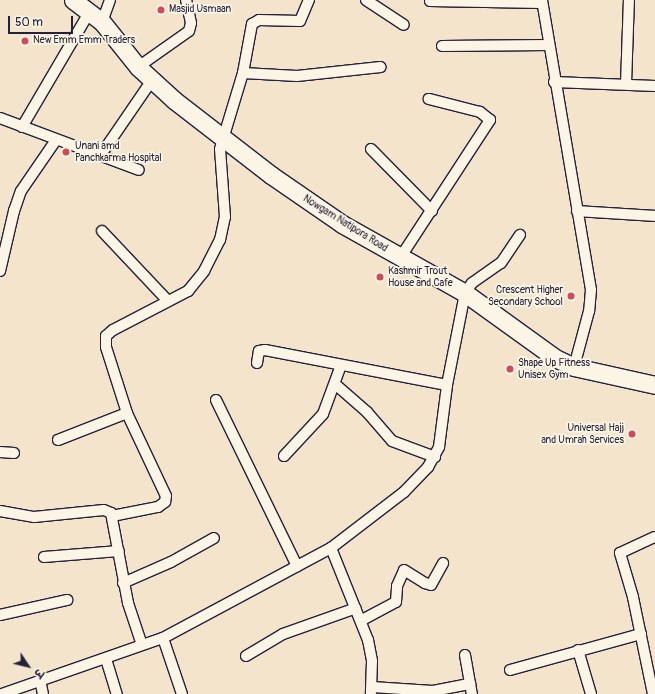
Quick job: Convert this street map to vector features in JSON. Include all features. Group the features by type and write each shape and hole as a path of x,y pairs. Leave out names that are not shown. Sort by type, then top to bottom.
{"main road":[{"name":"Nowgam Natipora Road","path":"73,0 96,18 138,67 152,80 271,175 342,224 400,258 465,293 555,358 574,367 655,385"}],"street":[{"path":"22,127 96,18 110,0"},
{"path":"138,67 189,31 191,23 186,0"},
{"path":"112,516 158,506 166,500 166,496 127,413 106,347 106,336 167,300 182,294 194,284 220,240 226,202 220,166 222,136 243,73 254,21 300,21 309,0"},
{"path":"366,0 404,24"},
{"path":"626,84 629,0"},
{"path":"430,1 542,2 554,82 563,121 578,211 590,295 574,367"},
{"path":"442,46 548,45"},
{"path":"243,73 297,76 380,67"},
{"path":"100,156 152,80"},
{"path":"554,82 655,86"},
{"path":"400,258 490,120 480,112 429,99"},
{"path":"0,118 139,170"},
{"path":"0,271 3,243 21,191 56,140"},
{"path":"371,149 432,211"},
{"path":"578,211 655,216"},
{"path":"102,231 167,300"},
{"path":"2,694 163,638 331,548 404,492 435,457 442,436 447,385 465,293 472,283 501,263 520,235"},
{"path":"257,363 259,351 262,349 447,385"},
{"path":"284,456 322,414 342,365"},
{"path":"335,384 367,412 392,441 435,457"},
{"path":"216,400 297,566"},
{"path":"58,440 127,413"},
{"path":"0,452 14,453"},
{"path":"0,511 34,518 104,510 112,516 123,583 142,645"},
{"path":"653,694 641,634 620,553 629,547 655,537"},
{"path":"123,583 171,562 214,538"},
{"path":"331,548 362,620 371,651 372,690 433,691 471,689 465,655"},
{"path":"44,557 119,552"},
{"path":"362,620 396,602 396,586 404,570 425,584 431,585 443,563"},
{"path":"0,615 67,600"},
{"path":"246,656 283,634 356,608"},
{"path":"510,670 578,650 641,634"},
{"path":"163,638 182,694"},
{"path":"578,650 591,694"},
{"path":"106,659 117,694"},
{"path":"40,680 43,694"}],"place":[{"name":"Masjid Usmaan","path":"161,10"},
{"name":"New Emm Emm Traders","path":"25,41"},
{"name":"Unani amd Panchkarma Hospital","path":"66,152"},
{"name":"Kashmir Trout House and Cafe","path":"380,277"},
{"name":"Crescent Higher Secondary School","path":"571,296"},
{"name":"Shape Up Fitness Unisex Gym","path":"510,369"},
{"name":"Universal Hajj and Umrah Services","path":"632,434"}]}
